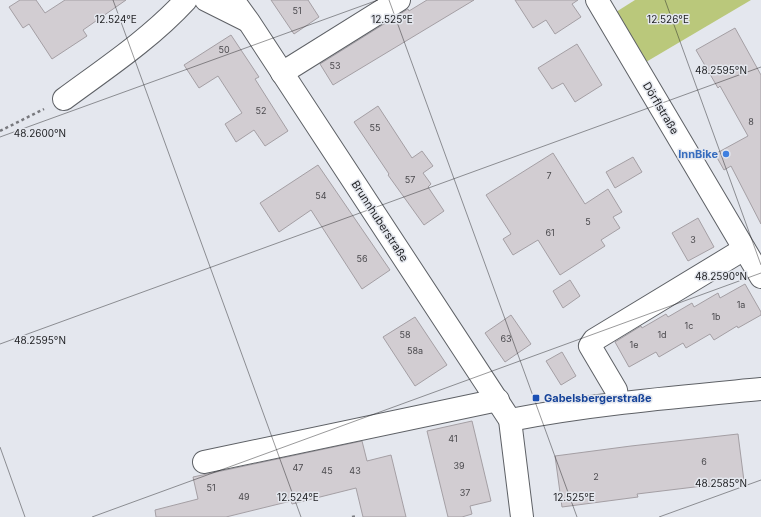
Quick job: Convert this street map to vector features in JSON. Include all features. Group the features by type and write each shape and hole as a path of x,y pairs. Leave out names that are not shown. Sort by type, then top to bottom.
{"street":[{"path":"64,99 138,44 175,12 186,0"},
{"name":"Brunnhuberstraße","path":"206,0 249,22"},
{"name":"Brunnhuberstraße","path":"233,0 249,22 510,420"},
{"path":"282,73 399,0"},
{"name":"Dörflstraße","path":"597,0 761,277"},
{"path":"618,403 616,390 590,346 594,340 744,249"},
{"path":"517,516 510,420 618,403 761,389"},
{"path":"204,462 498,400"}],"path":[{"path":"0,131 64,99"},
{"path":"352,517 357,517"}],"green space":[{"path":"635,0 751,0 646,62 616,12"}],"building":[{"path":"20,0 36,0 45,13 65,0 126,0 83,30 87,36 52,59 29,24 23,28 9,7"},
{"path":"271,0 308,0 319,17 294,34"},
{"path":"427,0 474,0 333,85 320,64 408,9 409,11"},
{"path":"515,0 578,0 572,4 581,17 555,34 546,20 533,28"},
{"path":"735,28 761,75 761,224 731,166 724,170 715,154 748,136 720,86 718,88 696,50"},
{"path":"231,35 259,77 255,79 288,131 265,146 254,130 236,142 225,124 242,113 218,76 199,88 184,65"},
{"path":"577,44 602,85 575,102 563,83 552,89 538,68"},
{"path":"378,106 412,158 422,151 433,166 423,173 431,184 428,187 444,211 424,225 388,175 389,174 354,122"},
{"path":"553,153 585,204 608,189 622,212 613,217 620,228 601,240 605,246 560,275 538,240 513,255 503,239 511,234 486,195"},
{"path":"633,157 642,172 615,188 606,172"},
{"path":"318,165 390,270 362,289 311,210 279,232 260,203"},
{"path":"698,218 714,247 688,261 672,233"},
{"path":"570,280 580,296 563,308 553,291"},
{"path":"745,284 761,312 761,315 738,328 737,326 714,340 710,334 686,348 683,343 659,357 656,352 629,367 615,342 641,326 642,328 666,314 668,317 692,303 694,307 718,293 720,298"},
{"path":"511,315 531,344 505,362 485,333"},
{"path":"415,317 447,365 415,386 383,337"},
{"path":"562,352 576,376 561,385 546,361"},
{"path":"472,421 491,501 470,506 472,514 462,517 448,517 427,431"},
{"path":"738,434 744,481 637,494 638,497 562,507 555,456"},
{"path":"362,441 367,461 391,455 406,517 363,517 356,488 292,504 291,501 226,517 156,517 155,510 198,499 193,477"}],"place":[{"name":"InnBike","path":"726,154"},
{"name":"Gabelsbergerstraße","path":"536,398"}]}
